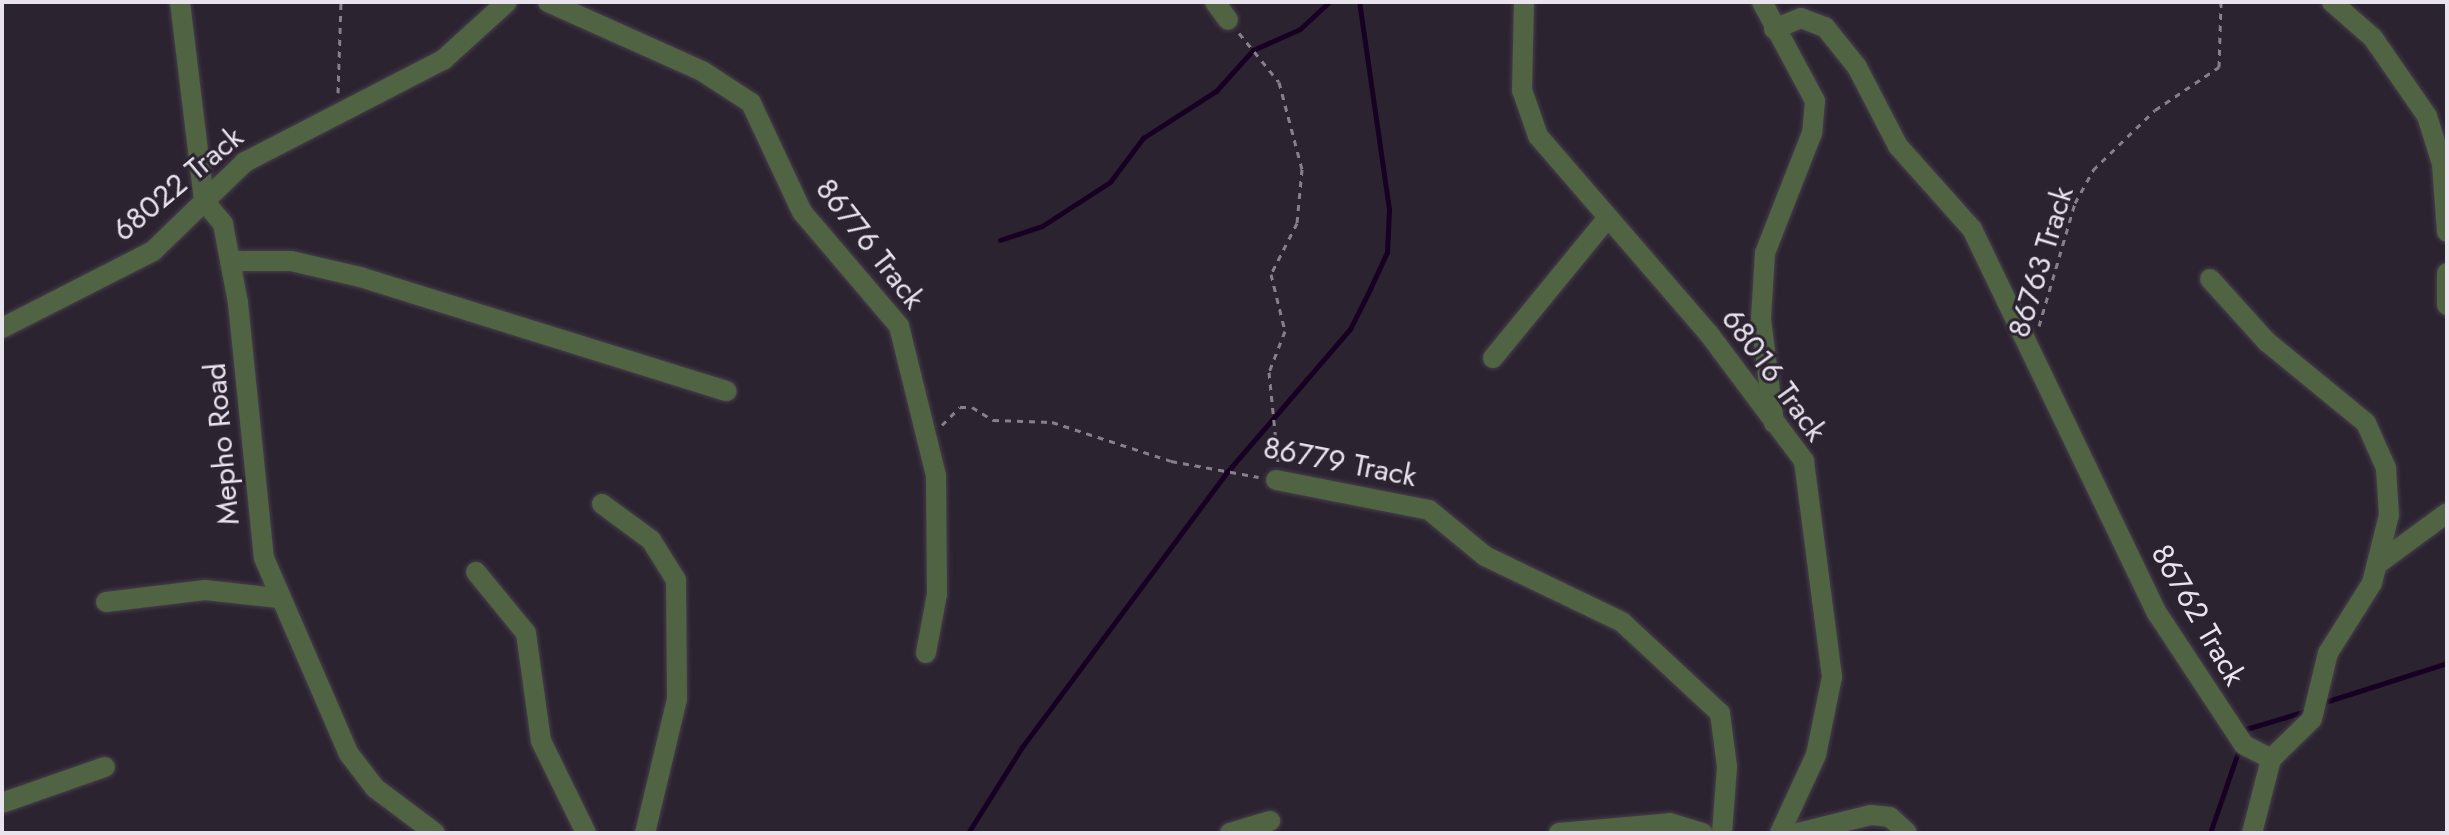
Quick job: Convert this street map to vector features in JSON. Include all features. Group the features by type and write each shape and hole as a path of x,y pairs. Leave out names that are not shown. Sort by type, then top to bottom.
{"street":[{"name":"Mepho Road","path":"180,2 204,201 223,224 230,261 256,518 277,598 349,754 375,788 435,833"},
{"name":"68022 Track","path":"2,328 153,251 245,162 343,107 464,46 507,2"},
{"name":"86776 Track","path":"548,2 702,71 751,103 802,212 899,326 929,440 938,551 926,653"},
{"path":"1215,2 1228,20"},
{"name":"68016 Track","path":"1524,2 1518,56 1529,115 1606,220 1709,334 1804,461 1832,677 1816,755 1780,833"},
{"path":"1762,2 1774,29 1809,80 1815,117 1765,253 1761,319 1774,423"},
{"path":"2332,2 2373,38 2427,116 2442,164 2447,232"},
{"name":"86762 Track","path":"1774,29 1813,20 1843,46 1898,146 1972,229 2032,356 2192,674 2244,745 2271,759"},
{"path":"1493,358 1606,220"},
{"path":"230,261 291,261 360,277 727,391"},
{"path":"2447,273 2447,305"},
{"path":"2210,279 2267,342 2366,423 2387,479 2379,563 2328,653 2312,719 2271,759 2252,833"},
{"name":"86779 Track","path":"1276,480 1429,510 1485,556 1642,638 1720,713 1727,767 1722,833"},
{"path":"602,504 651,540 676,580 677,699 645,833"},
{"path":"2379,563 2447,513"},
{"path":"476,572 526,633 541,741 586,833"},
{"path":"106,602 205,590 277,598"},
{"path":"2,803 105,767"},
{"path":"1798,833 1871,815 1890,817 1907,833"},
{"path":"1230,833 1270,821"},
{"path":"1559,833 1670,823 1703,833"}],"path":[{"path":"341,2 334,83 343,107"},
{"name":"86763 Track","path":"2032,356 2082,189 2155,110 2214,75 2221,2"},
{"path":"1228,20 1279,82 1302,169 1297,223 1271,274 1285,331 1269,372 1279,424 1276,480"},
{"name":"86779 Track","path":"929,440 950,415 972,407 993,420 1052,422 1171,461 1276,480"}],"waterway":[{"path":"1000,240 1042,226 1110,182 1143,138 1216,91 1253,50 1300,29 1329,2"},
{"path":"968,833 1022,747 1227,472 1350,329 1370,289 1387,252 1389,209 1359,2"},
{"path":"2322,703 2447,663"},
{"path":"2246,729 2306,711"},
{"path":"2210,833 2238,752"}]}
